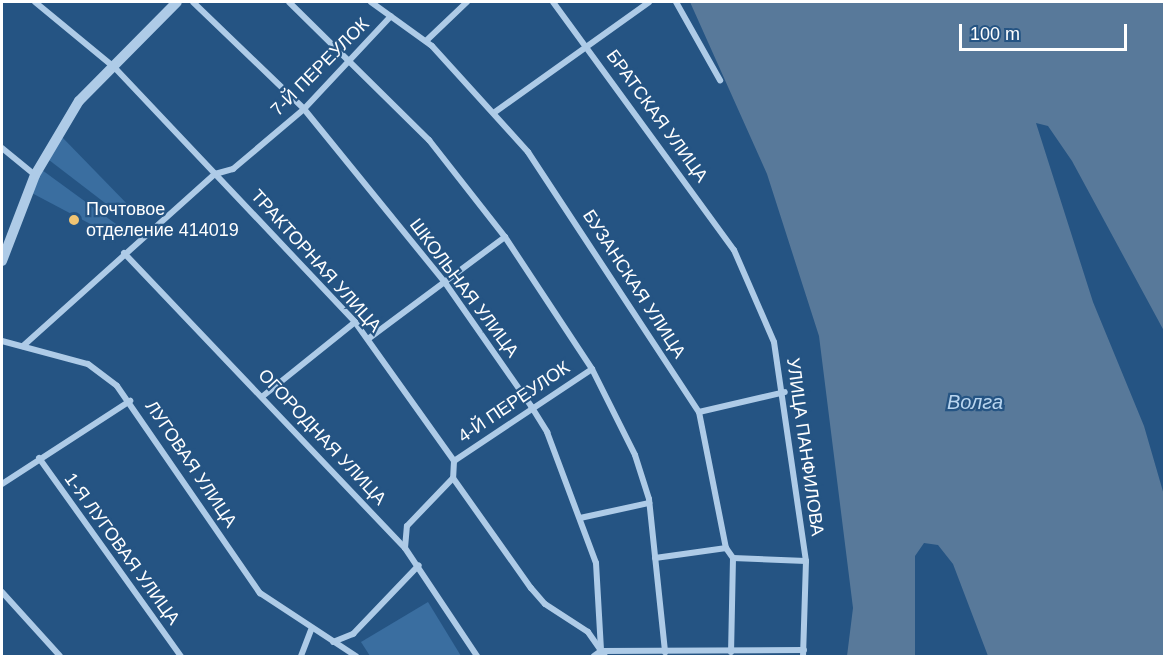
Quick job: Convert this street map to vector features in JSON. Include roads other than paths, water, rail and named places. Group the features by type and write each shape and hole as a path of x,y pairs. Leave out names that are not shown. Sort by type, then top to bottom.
{"street":[{"name":"ТРАКТОРНАЯ УЛИЦА","path":"34,2 115,68 355,322 454,461"},
{"path":"2,261 35,175 79,101 115,68 177,2"},
{"name":"ШКОЛЬНАЯ УЛИЦА","path":"193,2 304,109 446,284 531,406 580,518 600,580 603,654"},
{"path":"289,2 350,59 429,140 505,237 592,369 635,455 649,502 665,652"},
{"name":"БУЗАНСКАЯ УЛИЦА","path":"371,2 426,41 495,112 616,280 699,412 726,548 734,558"},
{"path":"426,41 467,2"},
{"name":"БРАТСКАЯ УЛИЦА","path":"553,2 586,43 734,250"},
{"path":"495,112 586,43 649,2"},
{"path":"676,2 720,80"},
{"name":"7-Й ПЕРЕУЛОК","path":"23,346 214,174 233,169 304,109 391,16"},
{"path":"2,148 35,175"},
{"path":"368,339 446,284 505,237"},
{"name":"УЛИЦА ПАНФИЛОВА","path":"734,250 774,342 785,392 806,561 804,653"},
{"name":"ОГОРОДНАЯ УЛИЦА","path":"124,253 263,396 405,548 419,565 428,589 477,657"},
{"path":"263,396 355,322"},
{"name":"ЛУГОВАЯ УЛИЦА","path":"2,341 88,364 130,401 261,592 311,630 356,657"},
{"name":"4-Й ПЕРЕУЛОК","path":"454,461 531,406 592,369"},
{"path":"699,412 785,392"},
{"path":"2,484 130,401"},
{"name":"1-Я ЛУГОВАЯ УЛИЦА","path":"39,458 181,657"},
{"path":"454,461 453,478 541,601 582,626 603,654"},
{"path":"405,548 407,526 453,478"},
{"path":"580,518 649,502"},
{"path":"656,558 726,548"},
{"path":"731,652 734,558 806,561"},
{"path":"332,642 353,634 419,565"},
{"path":"3,597 60,657"},
{"path":"301,657 311,630"},
{"path":"594,657 603,654 665,652 804,653"}],"water":[{"name":"Волга","path":"690,2 1164,2 1164,331 1072,161 1048,126 1036,123 1093,302 1144,426 1164,495 1164,656 988,656 953,564 938,545 924,543 915,556 915,656 847,656 853,608 819,336 767,174"}],"place":[{"name":"Почтовое отделение 414019","path":"74,220"}]}
